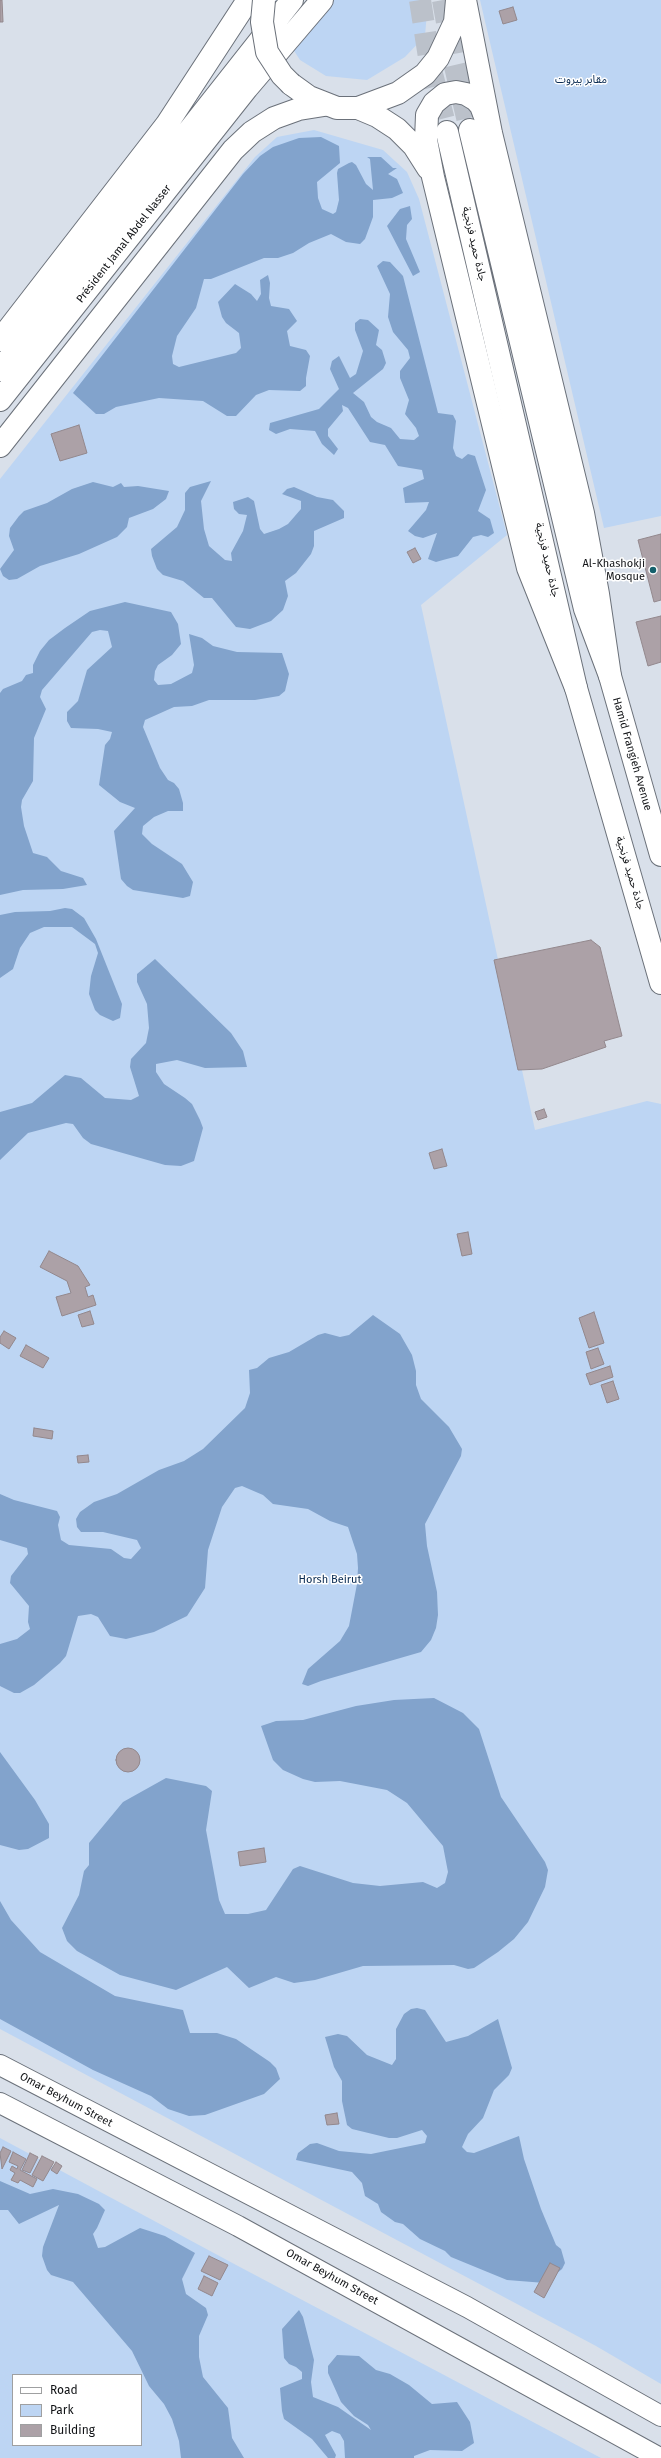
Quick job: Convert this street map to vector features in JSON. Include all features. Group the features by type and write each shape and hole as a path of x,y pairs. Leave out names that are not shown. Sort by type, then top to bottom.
{"main road":[{"path":"0,340 167,124 248,0"},
{"path":"264,0 262,22 267,52 278,69 291,84 324,104 337,108 358,108 398,93 425,74 446,44 455,22 457,0"},
{"path":"0,370 292,0"},
{"path":"0,400 247,88 322,0"},
{"path":"466,0 491,133 583,513 598,594 610,676"},
{"path":"491,133 481,106 472,97 456,92 441,97 427,115 426,140 433,177 528,568 576,688"},
{"path":"0,446 233,150 252,132 274,118 299,109 324,104"},
{"path":"358,108 377,116 398,129 422,157 433,177"},
{"name":"جادة حميد فرنجية","path":"470,130 585,609 610,676"},
{"name":"جادة حميد فرنجية","path":"447,132 576,688 661,983"},
{"name":"Hamid Frangieh Avenue","path":"610,676 655,806 661,855"},
{"name":"Omar Beyhum Street","path":"0,2065 467,2307 661,2416"},
{"name":"Omar Beyhum Street","path":"0,2103 238,2226 660,2458"}],"green space":[{"path":"329,0 428,0 425,36 405,57 367,80 326,76 300,60 291,46"},
{"name":"مقابر بيروت","path":"480,0 661,0 661,516 604,528"},
{"name":"Horsh Beirut","path":"314,130 383,150 407,172 419,199 507,535 421,605 535,1130 647,1101 661,1104 661,2384 596,2346 0,2029 0,479 255,157 277,137"},
{"path":"0,2138 238,2266 601,2458 0,2458"}],"shaded area":[{"path":"321,137 339,146 340,163 317,182 318,198 322,209 333,214 336,212 339,200 338,169 349,163 352,162 356,165 366,184 373,190 370,159 367,157 381,157 393,168 397,168 388,174 397,179 403,193 392,198 373,200 373,217 365,239 360,244 346,242 331,234 309,243 293,253 278,258 264,258 211,279 204,279 196,308 177,336 172,356 173,364 179,367 236,353 241,348 239,333 226,323 222,317 218,302 235,284 251,294 257,301 261,294 260,280 268,275 270,283 269,298 271,306 289,309 297,321 287,331 290,346 306,350 310,356 306,386 300,391 269,390 256,395 236,416 227,416 203,401 159,398 116,407 104,414 96,414 73,393 243,174 260,156 273,147 299,138"},
{"path":"410,206 412,219 407,225 406,239 420,272 413,276 387,226 400,209"},
{"path":"383,261 390,262 403,276 438,413 453,415 456,421 453,448 456,456 462,459 468,454 475,456 486,490 478,511 490,519 494,533 488,537 481,535 473,537 458,556 436,562 428,559 437,533 423,538 415,536 408,531 426,510 429,502 405,503 403,488 424,479 422,470 398,466 385,445 370,442 348,408 342,405 343,411 328,429 328,436 338,449 334,455 322,444 315,431 290,429 276,434 269,430 270,423 319,409 339,389 330,369 332,361 339,356 350,378 356,374 363,351 355,330 355,323 360,319 368,320 379,330 376,345 382,350 386,363 383,369 353,393 364,402 371,417 377,422 391,428 400,439 414,440 419,436 416,428 405,414 409,400 400,378 400,371 410,358 408,350 393,332 388,317 390,294 377,266"},
{"path":"211,481 201,501 204,529 209,546 225,560 232,561 231,553 243,531 247,515 239,514 234,509 233,502 248,497 254,501 260,529 264,534 288,524 301,509 301,501 282,494 287,489 294,487 317,497 333,500 344,511 344,518 314,531 314,546 311,554 296,573 285,581 288,596 283,610 271,621 250,629 236,627 212,598 204,598 183,581 163,575 157,569 152,556 151,549 177,527 185,510 185,493 190,487"},
{"path":"93,482 113,487 121,483 124,487 138,486 169,491 166,499 153,509 129,518 127,527 117,537 79,554 40,566 17,579 9,580 3,576 0,569 14,550 9,536 10,528 19,516 24,511 47,503 72,489"},
{"path":"125,602 171,612 178,624 181,644 172,655 158,665 155,671 154,680 158,685 171,684 192,673 194,665 189,634 202,638 213,646 237,652 282,653 289,674 285,691 279,696 255,700 209,700 192,706 174,707 145,720 143,727 160,768 168,780 174,783 179,789 183,803 183,811 168,811 154,817 143,826 142,834 152,844 182,864 193,882 190,896 183,898 133,890 121,879 114,831 135,808 120,802 99,785 105,745 110,739 112,732 98,729 71,728 67,721 67,712 78,701 87,670 112,647 108,631 100,630 92,632 42,690 40,697 46,709 34,738 33,781 22,800 21,807 24,826 33,853 47,857 61,871 83,878 87,885 63,889 23,890 0,895 0,693 3,689 22,681 26,675 33,673 33,665 40,651 49,640 65,628 90,611"},
{"path":"65,908 72,909 84,918 96,939 122,1004 120,1018 113,1021 100,1015 95,1010 89,994 91,976 98,953 95,944 72,927 44,927 30,933 20,948 13,969 0,978 0,915 15,912 50,911"},
{"path":"155,959 231,1033 243,1051 247,1067 205,1068 177,1060 156,1064 156,1072 164,1084 192,1104 200,1120 203,1128 194,1161 181,1166 165,1165 91,1144 83,1138 73,1124 66,1123 28,1133 0,1160 0,1112 32,1103 65,1075 81,1078 105,1098 131,1100 139,1096 130,1067 131,1059 146,1043 149,1028 147,1004 137,982 137,974"},
{"path":"373,1315 400,1334 412,1355 416,1371 416,1385 421,1399 449,1427 462,1449 461,1456 425,1524 427,1546 437,1592 438,1615 436,1628 431,1640 421,1652 308,1686 302,1684 308,1669 340,1641 349,1626 357,1584 357,1554 348,1527 330,1521 308,1509 273,1504 263,1495 242,1486 235,1488 222,1507 208,1550 205,1588 187,1616 154,1632 126,1639 110,1636 98,1617 91,1614 78,1616 66,1656 60,1663 34,1685 20,1693 14,1693 0,1686 0,1644 17,1639 30,1629 28,1622 29,1606 10,1583 11,1576 28,1554 27,1548 0,1540 0,1494 14,1500 57,1511 60,1517 58,1525 61,1540 69,1545 111,1549 124,1558 131,1559 141,1548 137,1540 103,1532 81,1532 77,1527 76,1519 80,1512 94,1502 117,1494 159,1470 184,1461 203,1449 245,1408 250,1393 249,1370 257,1368 269,1358 289,1352 318,1335 325,1333 340,1337 349,1335"},
{"path":"434,1698 463,1713 479,1729 501,1797 545,1862 548,1870 545,1887 528,1922 514,1939 474,1968 468,1969 454,1965 363,1966 315,1980 294,1983 276,1977 249,1988 227,1967 176,1990 120,1975 77,1951 67,1941 62,1928 79,1895 84,1871 89,1865 89,1843 123,1802 166,1778 206,1786 212,1791 206,1830 219,1900 225,1914 248,1914 266,1910 293,1869 300,1866 353,1883 380,1886 423,1882 437,1888 445,1883 448,1872 443,1846 407,1803 387,1790 340,1781 315,1782 303,1779 283,1770 273,1760 261,1726 276,1721 303,1720 356,1706 394,1700"},
{"path":"0,1752 35,1800 49,1824 49,1838 28,1849 19,1850 0,1845"},
{"path":"0,1901 11,1920 40,1952 115,1996 183,2010 190,2033 217,2033 236,2039 270,2062 276,2068 280,2079 264,2094 205,2115 189,2116 168,2109 151,2096 93,2070 0,2019"},
{"path":"417,2008 425,2010 446,2042 468,2036 498,2019 512,2068 509,2075 494,2090 483,2118 468,2134 462,2147 467,2152 474,2153 519,2136 524,2159 541,2209 556,2245 561,2249 565,2263 562,2269 545,2283 507,2280 451,2257 445,2251 420,2239 403,2224 395,2222 381,2212 378,2204 365,2196 362,2183 352,2172 296,2160 298,2153 310,2144 317,2143 339,2151 371,2154 425,2143 427,2136 422,2130 397,2138 389,2138 352,2129 347,2125 342,2101 342,2081 334,2067 325,2037 338,2034 347,2036 367,2055 392,2065 396,2059 396,2029 404,2014 411,2009"},
{"path":"0,2181 30,2194 53,2189 78,2194 99,2204 105,2210 93,2234 98,2248 105,2247 140,2228 165,2236 195,2253 182,2279 186,2294 206,2308 208,2315 199,2336 199,2357 203,2377 228,2408 232,2438 244,2458 181,2458 179,2441 172,2419 164,2404 149,2386 132,2351 73,2282 51,2275 47,2270 42,2256 43,2247 59,2205 19,2224 8,2210 0,2210"},
{"path":"299,2310 303,2317 314,2360 311,2382 313,2397 338,2407 371,2430 368,2425 354,2416 341,2402 328,2373 328,2366 337,2355 359,2356 376,2370 390,2374 409,2385 432,2404 457,2402 470,2422 474,2443 462,2451 430,2450 414,2456 414,2458 345,2458 344,2441 340,2434 332,2431 325,2435 336,2455 335,2458 328,2458 312,2439 284,2419 282,2411 280,2388 302,2379 302,2372 289,2364 284,2358 282,2329"}],"building":[{"path":"0,0 2,0 3,22 0,22"},
{"path":"513,7 517,20 503,24 499,11"},
{"path":"79,425 87,453 60,461 51,434"},
{"name":"Al-Khashokji Mosque","path":"661,534 661,600 654,602 638,540"},
{"path":"415,548 421,559 413,563 407,552"},
{"path":"661,616 661,662 648,666 636,622"},
{"path":"591,940 600,947 622,1036 604,1041 606,1047 542,1069 518,1070 494,960"},
{"path":"544,1109 547,1117 538,1120 535,1112"},
{"path":"442,1149 447,1166 434,1169 429,1153"},
{"path":"468,1232 472,1254 462,1256 457,1234"},
{"path":"49,1251 78,1266 90,1285 85,1287 88,1297 93,1295 96,1305 62,1316 56,1297 71,1293 67,1281 40,1267"},
{"path":"90,1311 94,1324 82,1327 78,1315"},
{"path":"594,1312 604,1343 589,1348 579,1318"},
{"path":"4,1331 16,1338 9,1349 0,1343 0,1337"},
{"path":"26,1345 49,1358 43,1368 20,1356"},
{"path":"598,1348 604,1364 591,1369 586,1352"},
{"path":"610,1366 613,1377 590,1385 586,1374"},
{"path":"613,1381 619,1399 607,1403 601,1385"},
{"path":"34,1428 53,1431 52,1439 33,1436"},
{"path":"88,1455 89,1462 78,1463 77,1456"},
{"path":"128,1748 136,1752 140,1760 136,1768 128,1772 120,1768 116,1760 120,1752"},
{"path":"264,1848 266,1862 240,1866 238,1852"},
{"path":"337,2113 339,2124 327,2125 325,2115"},
{"path":"3,2147 11,2151 2,2169 0,2153"},
{"path":"13,2152 26,2159 20,2170 37,2179 33,2187 20,2180 18,2183 11,2180 15,2173 10,2170 12,2166 17,2169 18,2166 9,2162"},
{"path":"30,2153 38,2157 30,2173 22,2170"},
{"path":"42,2156 54,2162 43,2181 32,2175"},
{"path":"56,2162 62,2166 57,2174 51,2170"},
{"path":"209,2256 228,2265 220,2280 201,2271"},
{"path":"550,2263 560,2268 544,2298 534,2292"},
{"path":"204,2276 218,2283 212,2296 198,2289"}],"tunnel":[{"path":"420,0 431,70 447,132"},
{"path":"443,0 454,62 470,130"}],"place":[{"name":"Al-Khashokji Mosque","path":"653,570"}]}
